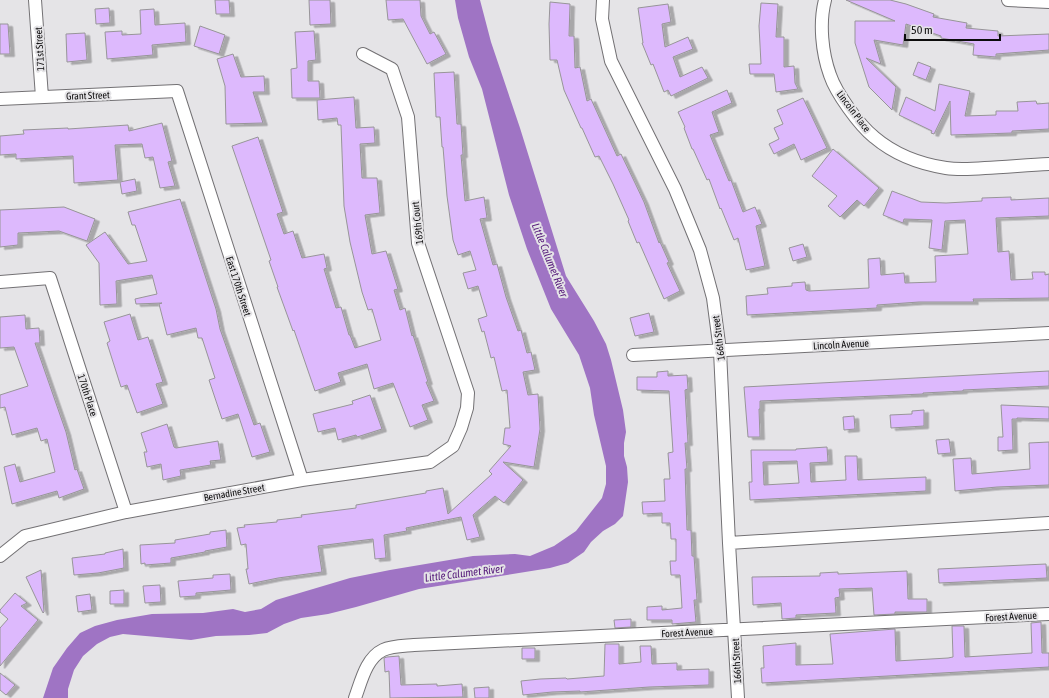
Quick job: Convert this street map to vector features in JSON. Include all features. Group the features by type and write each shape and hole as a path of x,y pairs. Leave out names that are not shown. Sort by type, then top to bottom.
{"street":[{"name":"171st Street","path":"35,0 42,97"},
{"name":"166th Street","path":"603,0 602,19 611,61 675,189 700,250 713,298 720,351 738,698"},
{"name":"Lincoln Place","path":"825,0 822,28 825,54 830,76 841,97 874,137 899,153 916,160 948,169 1049,164"},
{"path":"1008,0 1049,2"},
{"name":"169th Court","path":"362,54 392,69 408,117 418,243 468,393 467,408 461,428"},
{"name":"Grant Street","path":"0,99 177,91"},
{"name":"East 170th Street","path":"177,91 302,480"},
{"name":"170th Place","path":"0,282 50,278 126,512"},
{"name":"Lincoln Avenue","path":"633,355 1049,333"},
{"name":"Bernadine Street","path":"0,556 25,536 126,512 302,480 430,462 453,446 461,428"},
{"path":"729,543 1049,523"},
{"name":"Forest Avenue","path":"355,698 365,671 373,656 384,649 414,645 1049,614"}],"water":[{"name":"Little Calumet River","path":"455,0 480,0 491,42 520,128 566,276 594,321 606,344 623,410 626,432 624,456 627,467 628,482 623,516 591,542 584,552 568,563 550,568 419,589 328,614 301,618 284,624 267,633 216,636 191,640 123,634 110,637 97,644 83,656 74,670 68,689 68,698 43,698 53,668 67,648 80,633 95,626 117,620 152,614 203,613 233,609 245,612 261,609 276,600 350,578 390,570 473,556 515,554 530,556 554,546 576,531 602,498 606,484 606,466 594,415 590,388 579,355 551,309 527,249 509,195 482,89 469,57 458,18"}],"building":[{"path":"215,0 229,0 230,14 216,14"},
{"path":"309,0 330,0 331,24 310,25"},
{"path":"386,0 420,0 421,16 430,34 434,32 446,54 427,64 403,19 388,20"},
{"path":"846,0 890,0 934,14 933,17 967,23 966,28 998,31 998,36 1049,34 1049,50 996,54 996,57 973,55 974,44 941,38 941,36 906,24 903,45 874,40 881,64 866,58 896,87 892,110 869,87 855,43 855,21 895,21"},
{"path":"550,2 570,4 569,36 574,36 575,68 580,67 587,101 591,99 617,156 621,154 644,202 659,243 660,242 669,262 667,263 680,291 664,299 639,242 637,243 628,221 629,220 613,184 599,156 595,157 581,128 564,90 557,60 550,60"},
{"path":"761,3 778,4 776,37 784,37 784,67 794,66 795,83 798,89 776,92 774,74 750,74 749,64 761,64 759,26"},
{"path":"668,4 671,22 662,24 665,47 688,37 693,49 673,57 680,77 702,67 708,78 671,96 668,90 664,92 653,64 651,65 642,43 638,8"},
{"path":"109,8 110,23 96,24 95,9"},
{"path":"154,9 155,25 185,23 186,42 152,45 153,55 107,59 105,32 122,31 122,35 141,34 140,10"},
{"path":"0,24 8,24 10,54 0,54"},
{"path":"200,26 225,35 219,54 194,46"},
{"path":"314,31 316,60 308,61 308,81 319,81 320,98 292,98 291,69 297,68 295,32"},
{"path":"85,33 87,60 67,62 66,34"},
{"path":"233,54 241,77 264,76 265,92 253,92 263,123 226,124 225,86 217,59"},
{"path":"918,62 931,67 926,80 913,75"},
{"path":"454,72 457,124 461,124 463,155 461,155 465,201 484,197 487,218 480,219 493,265 497,264 506,297 518,331 521,330 527,353 531,352 535,370 523,372 528,395 538,394 540,429 534,467 503,462 523,480 504,503 495,496 473,515 480,537 467,540 461,517 406,528 407,531 384,535 386,558 375,559 373,539 318,546 322,572 278,578 249,584 246,569 248,569 246,544 241,545 237,528 245,527 244,525 277,522 277,520 302,517 301,515 356,508 356,505 426,493 426,491 443,488 448,514 492,474 489,471 511,446 503,444 505,428 510,428 507,390 502,391 494,357 491,358 484,331 482,332 478,319 487,316 478,286 468,289 463,273 476,270 470,251 458,255 453,240 447,196 440,117 436,117 434,73"},
{"path":"939,84 970,91 965,116 996,115 996,111 1018,111 1017,102 1036,101 1037,104 1049,103 1049,129 1012,131 1012,133 951,135 950,101 934,134 931,133 932,131 899,115 906,97 935,111"},
{"path":"727,90 732,103 712,112 719,132 710,135 729,181 731,180 743,212 755,207 762,224 756,226 765,266 746,270 738,238 734,240 709,179 707,180 692,149 684,128 685,127 678,112"},
{"path":"354,97 356,128 374,127 375,143 360,144 362,178 377,178 380,213 365,215 372,254 386,251 398,289 394,290 400,310 405,308 412,336 413,335 428,382 426,382 434,401 422,405 428,420 410,427 393,383 374,389 367,364 338,373 341,382 315,391 294,330 293,331 277,287 269,261 271,260 232,146 258,137 283,212 277,214 284,234 293,231 302,258 324,254 327,268 324,269 336,308 341,307 349,335 355,348 381,340 372,309 368,310 362,292 350,242 344,206 341,125 338,125 337,118 318,120 317,100"},
{"path":"803,98 827,148 801,160 794,144 774,154 769,144 779,139 774,128 783,124 777,110"},
{"path":"162,123 172,161 168,162 175,186 160,188 153,157 145,158 142,144 115,145 118,180 74,183 73,156 16,159 16,154 0,155 0,136 24,134 23,130 128,125 129,131"},
{"path":"833,149 879,188 864,206 857,200 840,217 828,206 837,196 812,176"},
{"path":"135,179 137,191 122,194 120,182"},
{"path":"892,191 921,202 946,203 982,201 982,198 1011,197 1011,200 1049,198 1049,216 996,218 998,252 1009,251 1011,280 1033,279 1032,272 1045,272 1045,275 1049,274 1049,298 973,299 974,302 919,302 877,305 877,308 747,315 746,296 768,294 767,288 792,286 792,283 805,282 806,290 809,291 869,288 868,259 880,258 881,275 904,273 905,283 936,282 935,256 968,254 965,220 945,221 942,250 929,248 932,220 904,219 903,223 883,215"},
{"path":"180,199 216,309 220,329 254,425 260,423 270,452 252,457 238,414 222,419 209,380 215,378 202,338 198,338 196,328 167,335 159,304 162,303 136,304 135,299 157,294 152,275 116,281 117,304 100,305 99,263 86,245 105,232 128,264 147,261 135,225 132,225 128,212"},
{"path":"64,207 95,219 87,241 59,231 18,233 18,245 0,247 0,210"},
{"path":"803,244 807,257 793,261 789,248"},
{"path":"649,313 654,332 635,336 630,318"},
{"path":"130,314 138,340 148,337 163,382 156,384 163,404 137,413 127,385 121,387 107,343 110,341 104,322"},
{"path":"25,315 26,329 39,328 40,343 35,343 66,432 75,470 77,469 84,489 59,498 57,491 12,504 4,467 15,464 20,482 55,472 47,439 41,441 37,428 12,435 5,407 0,408 0,395 28,386 14,347 0,348 0,317"},
{"path":"668,371 668,376 687,375 688,389 685,390 688,443 685,443 687,469 685,469 687,530 691,530 692,556 694,556 697,600 694,600 696,622 672,624 672,620 647,620 647,607 662,606 662,610 682,608 680,575 671,575 670,561 676,561 676,539 671,539 670,523 662,523 662,513 643,514 642,502 665,501 664,479 670,479 668,453 673,452 669,391 637,390 637,377 657,377 657,372"},
{"path":"1049,371 1049,386 963,390 923,394 760,401 760,437 748,437 744,387"},
{"path":"370,395 382,429 357,437 356,435 338,440 335,428 318,432 313,414 353,404 352,401"},
{"path":"1001,405 1049,407 1049,419 1012,419 1013,450 998,451 998,437 1003,437"},
{"path":"924,410 924,426 891,428 890,415 912,414 912,411"},
{"path":"854,416 855,429 844,430 843,417"},
{"path":"167,424 174,447 176,448 218,441 221,460 210,461 211,465 180,470 181,476 163,480 161,464 147,467 144,452 147,452 141,433"},
{"path":"949,439 951,453 938,454 936,440"},
{"path":"1049,442 1049,485 997,487 955,491 953,459 971,458 972,474 1030,469 1029,443"},
{"path":"827,447 828,462 810,463 811,482 846,480 845,456 857,456 858,480 926,477 926,491 750,500 749,482 752,482 751,450","holes":["797,461 799,483 764,485 763,462"]},
{"path":"226,530 227,547 171,558 171,563 141,564 140,545 175,543 175,540"},
{"path":"123,549 124,568 98,573 74,575 72,558 105,554"},
{"path":"1046,564 1047,578 939,583 938,569"},
{"path":"41,570 44,612 43,613 26,577"},
{"path":"907,571 908,599 927,599 927,612 895,612 895,614 874,615 872,588 839,589 840,597 835,598 836,613 796,615 796,618 782,619 781,603 753,605 752,577 820,576 820,573 838,572 838,574"},
{"path":"230,574 231,590 196,593 196,596 180,597 178,581 213,578 213,575"},
{"path":"160,585 161,602 145,603 143,586"},
{"path":"124,590 124,604 110,604 110,591"},
{"path":"15,593 27,603 21,606 38,620 0,666 0,628 8,619 0,612 0,610"},
{"path":"90,594 92,610 78,612 76,596"},
{"path":"631,619 631,627 615,628 614,620"},
{"path":"1041,622 1042,653 1049,653 1049,667 762,683 761,668 764,668 763,646 796,643 796,665 833,664 830,634 895,629 896,661 948,658 953,657 952,626 964,626 965,657 1032,653 1031,623"},
{"path":"605,644 619,644 619,664 641,662 640,646 651,646 652,664 677,663 677,670 709,669 709,685 649,687 580,692 552,692 523,695 521,681 604,676"},
{"path":"522,648 535,648 535,659 522,659"},
{"path":"399,656 401,685 437,684 437,686 462,684 463,697 390,698 389,671 385,672 384,658"},
{"path":"0,673 15,685 6,695 0,690"},
{"path":"489,687 489,698 475,698 474,688"}]}
